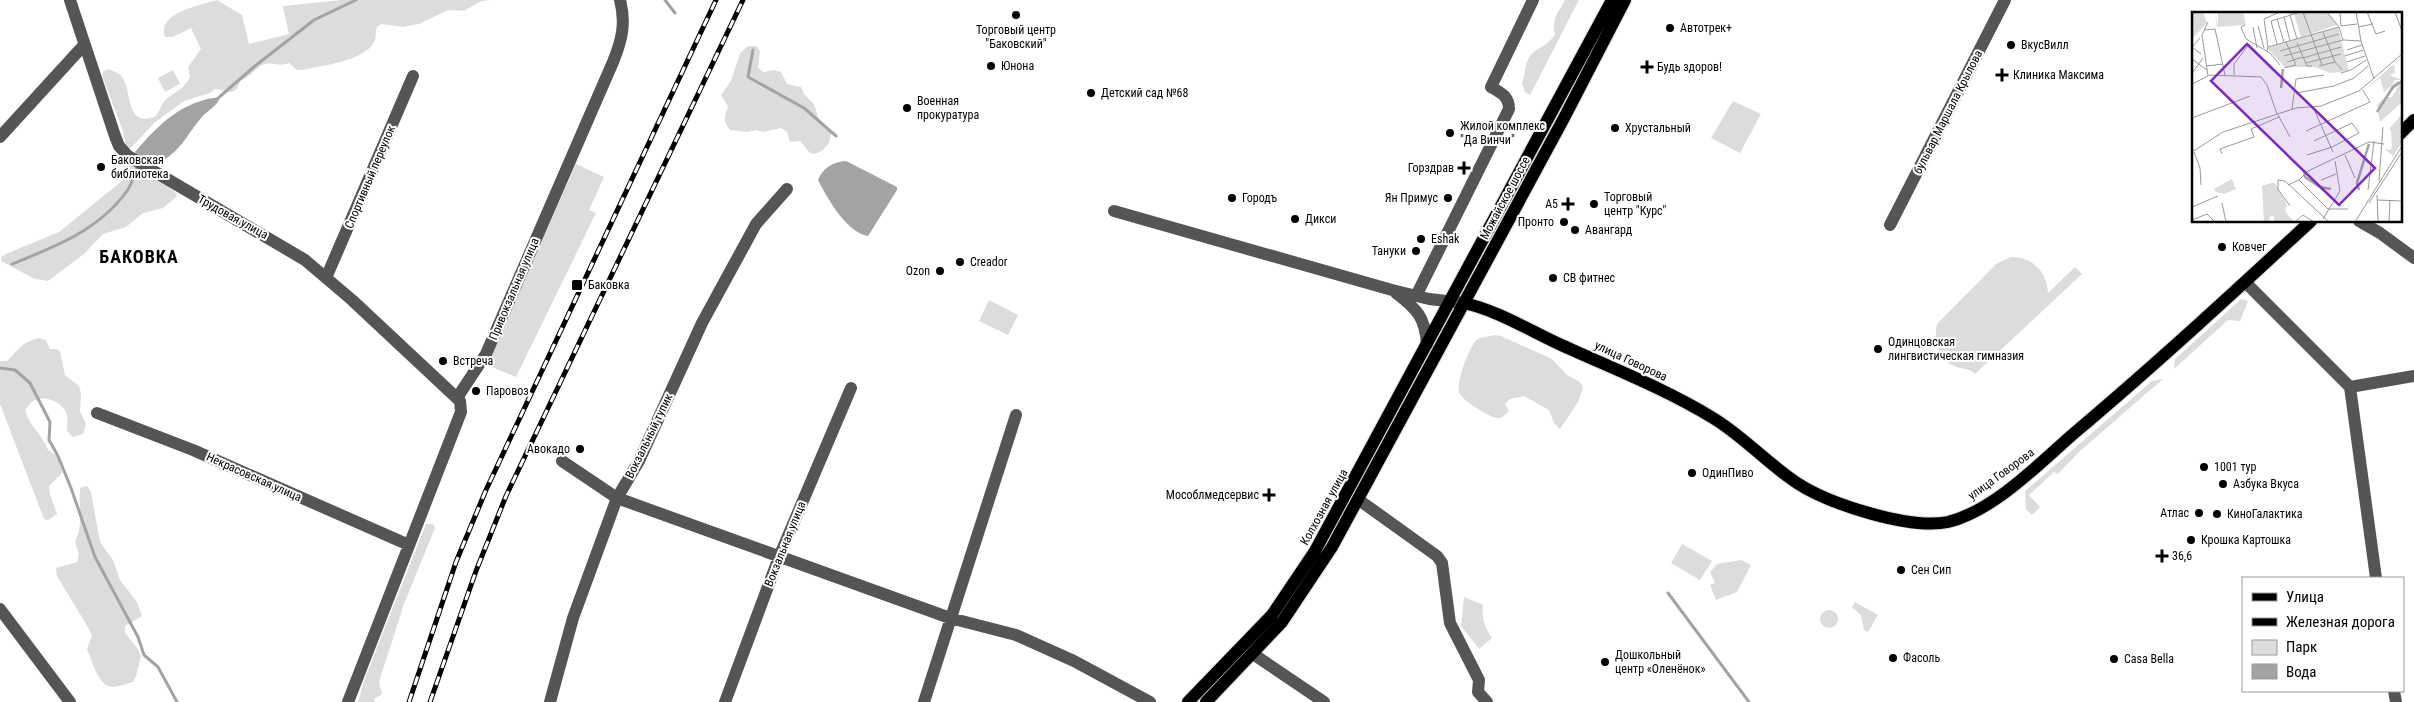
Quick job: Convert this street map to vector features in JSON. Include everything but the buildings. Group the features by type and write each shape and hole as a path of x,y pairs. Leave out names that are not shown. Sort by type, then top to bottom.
{"main road":[{"name":"Можайское шоссе","path":"1450,300 1553,113 1612,0"},
{"name":"Можайское шоссе","path":"1464,302 1625,0"},
{"path":"2402,132 2414,120"},
{"name":"улица Говорова","path":"1464,302 1485,309 1691,406 1725,426 1798,484 1825,498 1867,512 1912,521 1939,523 1969,514 2006,490 2146,372 2309,222"},
{"name":"Колхозная улица","path":"1188,702 1259,630 1296,583 1340,508 1450,300"},
{"name":"Колхозная улица","path":"1206,702 1282,622 1305,589 1359,500 1464,302"}],"street":[{"name":"Трудовая улица","path":"70,0 115,136 119,146 128,156 269,237 305,260 457,398"},
{"path":"1416,296 1509,109 1509,101 1504,95 1491,87 1533,0"},
{"name":"бульвар Маршала Крылова","path":"1890,225 2005,0"},
{"name":"Привокзальная улица","path":"457,398 486,354 613,62 623,33 621,5"},
{"path":"0,137 84,45"},
{"name":"Спортивный переулок","path":"326,278 413,76"},
{"name":"Вокзальный тупик","path":"550,702 573,618 617,498 639,461 702,323 756,224 787,189"},
{"path":"1114,210 1392,290 1416,296 1464,302"},
{"path":"2361,222 2380,233 2414,258"},
{"path":"2245,282 2350,387 2376,577"},
{"path":"1392,290 1420,315 1426,329 1427,344"},
{"path":"2350,387 2414,376"},
{"name":"Вокзальная улица","path":"725,702 780,557 851,388"},
{"path":"348,702 461,412 457,398"},
{"name":"Некрасовская улица","path":"97,412 192,450 409,545"},
{"path":"924,702 1016,415"},
{"path":"562,461 617,498 950,618 1016,635 1074,661 1150,702"},
{"path":"1359,500 1437,556 1442,562 1450,623 1479,680 1474,697 1488,702"},
{"path":"0,609 70,702"},
{"path":"1252,654 1324,702"}],"green space":[{"path":"217,0 242,15 249,44 289,34 283,6 342,0 490,0 479,2 464,11 448,10 419,24 403,27 381,24 377,27 375,40 369,48 361,54 341,62 302,70 297,70 289,63 283,65 265,64 241,80 236,90 231,92 215,89 210,93 184,101 154,123 131,148 126,147 123,131 102,76 104,71 109,69 122,77 132,107 139,118 146,119 156,116 165,100 183,87 190,78 188,67 201,49 191,28 173,37 165,37 164,29 167,22 182,11"},
{"path":"1565,0 1579,0 1530,95 1525,92 1522,83 1528,59 1555,35 1555,21"},
{"path":"748,46 756,46 760,51 758,68 764,72 774,70 781,72 787,84 801,87 804,94 814,104 819,121 831,133 828,145 822,151 810,153 800,141 790,142 787,132 781,128 763,132 756,130 747,132 730,130 727,127 725,118 728,106 721,95 731,81 740,53"},
{"path":"173,70 180,84 165,92 158,78"},
{"path":"1733,101 1761,114 1740,153 1711,138"},
{"path":"125,162 139,166 153,174 177,194 176,197 163,208 143,213 126,227 103,234 85,253 48,281 35,279 1,261 1,257 8,253 59,232 127,177 122,163"},
{"path":"576,164 604,177 589,210 596,213 516,377 487,365"},
{"path":"2011,257 2025,260 2037,267 2045,278 2048,293 2075,267 2082,274 1975,374 1951,364 1946,361 1939,350 1936,337 1937,324 1996,264"},
{"path":"2241,299 2248,301 2240,321 2228,320 2174,369 2175,359"},
{"path":"989,300 1018,315 1008,335 979,321"},
{"path":"1493,335 1501,336 1552,359 1567,375 1580,382 1583,388 1578,402 1560,429 1554,423 1549,410 1524,396 1510,399 1505,404 1509,411 1498,418 1481,411 1461,395 1459,392 1460,380 1471,348 1478,339"},
{"path":"39,338 46,340 50,349 57,349 60,352 65,375 79,386 81,393 80,411 86,424 83,434 73,437 67,431 65,410 58,403 48,399 37,399 25,410 48,450 59,457 63,463 62,473 49,486 57,514 48,520 44,519 0,404 0,361 7,361 24,344"},
{"path":"2163,379 2080,451 2058,474 2054,472 2029,495 2040,507 2032,515 2026,509 2025,491 2152,381"},
{"path":"87,486 91,492 100,542 113,560 120,580 137,602 142,616 125,626 125,633 138,649 141,656 136,676 133,682 115,687 103,683 96,672 87,649 92,636 57,576 56,568 77,562 79,554 75,542 80,522 80,488"},
{"path":"426,524 433,524 435,528 404,604 379,682 382,694 374,699 375,702 358,702 365,678"},
{"path":"1682,544 1712,561 1700,580 1671,563"},
{"path":"1741,560 1751,565 1737,592 1716,600 1710,585 1715,583 1710,572 1717,564"},
{"path":"1464,597 1483,605 1484,622 1492,638 1479,649 1461,626"},
{"path":"1855,602 1878,615 1868,632 1864,630 1861,615 1852,607"},
{"path":"1829,610 1835,613 1838,619 1835,625 1829,628 1823,625 1820,619 1823,613"}],"water":[{"path":"220,97 217,103 202,117 181,145 169,157 152,164 136,154 135,152 153,132 172,116 194,103"},
{"path":"846,161 897,187 897,190 868,236 860,233 845,222 832,205 818,180 820,175 829,166"}],"waterway":[{"path":"217,99 255,66 314,20 356,0"},
{"path":"665,0 675,13"},
{"path":"753,50 748,77 804,108 836,136"},
{"path":"12,264 60,244 90,227 116,205 127,191 138,166"},
{"path":"0,368 15,370 30,383 50,422 49,440 58,456 71,488 95,557 138,637 144,655 158,667 177,702"},
{"path":"1668,593 1749,702"}],"railway":[{"path":"409,702 456,562 486,490 716,0"},
{"path":"430,702 476,571 506,496 743,0"}],"place":[{"name":"Торговый центр \"Баковский\"","path":"1016,15"},
{"name":"Автотрек+","path":"1670,28"},
{"name":"ВкусВилл","path":"2011,45"},
{"name":"Юнона","path":"991,66"},
{"name":"Будь здоров!","path":"1647,67"},
{"name":"Клиника Максима","path":"2002,75"},
{"name":"Детский сад №68","path":"1091,93"},
{"name":"Военная прокуратура","path":"907,108"},
{"name":"Хрустальный","path":"1615,128"},
{"name":"Жилой комплекс \"Да Винчи\"","path":"1450,133"},
{"name":"Баковская библиотека","path":"101,167"},
{"name":"Горздрав","path":"1464,168"},
{"name":"Городъ","path":"1232,198"},
{"name":"Ян Примус","path":"1448,198"},
{"name":"А5","path":"1568,204"},
{"name":"Торговый центр \"Курс\"","path":"1594,204"},
{"name":"Дикси","path":"1295,219"},
{"name":"Пронто","path":"1564,222"},
{"name":"Авангард","path":"1575,230"},
{"name":"Eshak","path":"1421,239"},
{"name":"Ковчег","path":"2222,247"},
{"name":"Тануки","path":"1416,251"},
{"name":"Creador","path":"960,262"},
{"name":"Ozon","path":"940,271"},
{"name":"СВ фитнес","path":"1553,278"},
{"name":"Баковка","path":"577,285"},
{"name":"Одинцовская лингвистическая гимназия","path":"1878,349"},
{"name":"Встреча","path":"443,361"},
{"name":"Паровоз","path":"476,391"},
{"name":"Авокадо","path":"580,449"},
{"name":"1001 тур","path":"2204,467"},
{"name":"ОдинПиво","path":"1692,473"},
{"name":"Азбука Вкуса","path":"2223,484"},
{"name":"Мособлмедсервис","path":"1269,495"},
{"name":"Атлас","path":"2199,513"},
{"name":"КиноГалактика","path":"2217,514"},
{"name":"Крошка Картошка","path":"2191,540"},
{"name":"36,6","path":"2162,556"},
{"name":"Сен Сип","path":"1901,570"},
{"name":"Фасоль","path":"1893,658"},
{"name":"Casa Bella","path":"2114,659"},
{"name":"Дошкольный центр «Оленёнок»","path":"1605,662"}],"district":[{"name":"БАКОВКА","path":"139,257"}]}
